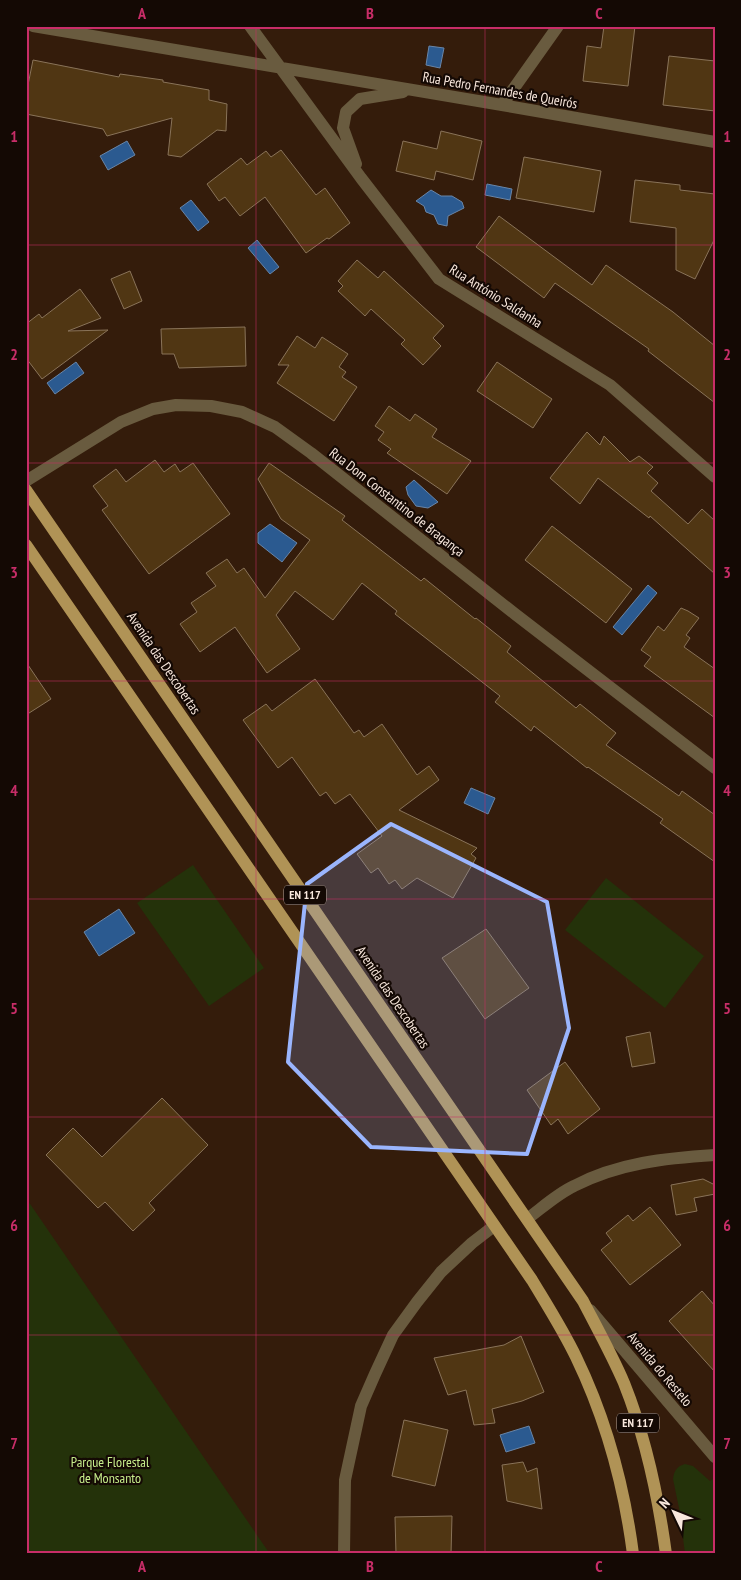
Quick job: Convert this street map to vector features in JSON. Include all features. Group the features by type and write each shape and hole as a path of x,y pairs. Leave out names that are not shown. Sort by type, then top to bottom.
{"main road":[{"name":"Avenida das Descobertas","path":"26,490 583,1301 605,1341 624,1383 640,1427 652,1471 666,1554"},
{"path":"26,545 532,1280 575,1356 593,1396 608,1437 620,1479 629,1522 633,1554"}],"street":[{"name":"Rua Pedro Fernandes de Queirós","path":"33,26 715,142"},
{"name":"Rua António Saldanha","path":"250,26 361,178 439,279 610,384 715,476"},
{"path":"502,105 558,26"},
{"path":"361,178 343,128 346,112 360,99 415,90"},
{"name":"Rua Dom Constantino de Bragança","path":"26,480 121,422 154,409 176,404 210,406 242,412 274,427 311,453 715,768"},
{"path":"527,1219 572,1186 602,1173 643,1162 715,1156"},
{"path":"344,1554 345,1480 361,1406 375,1374 393,1335 423,1294 441,1272 472,1243 494,1226"},
{"name":"Avenida do Restelo","path":"583,1301 715,1457"}],"highlighted area":[{"path":"391,824 547,902 569,1028 527,1154 371,1147 288,1062 307,884"}],"green space":[{"path":"193,865 264,968 209,1006 137,903"},
{"path":"606,878 704,956 665,1008 565,930"},
{"name":"Parque Florestal de Monsanto","path":"26,1198 270,1554 26,1554"},
{"path":"685,1464 693,1466 710,1481 715,1479 715,1554 685,1554 680,1513 673,1479 676,1469"}],"water":[{"path":"429,46 444,48 440,68 426,65"},
{"path":"127,141 135,155 108,170 100,156"},
{"path":"487,184 512,189 510,200 485,195"},
{"path":"431,190 441,196 452,196 462,202 464,208 448,216 447,226 438,224 434,215 426,212 424,206 416,201"},
{"path":"191,200 209,222 198,231 180,208"},
{"path":"257,240 279,267 270,274 248,248"},
{"path":"76,362 84,373 55,394 47,383"},
{"path":"414,480 438,502 428,508 416,506 408,495 406,487"},
{"path":"270,524 297,543 282,562 258,543 258,533"},
{"path":"648,585 657,593 622,635 613,627"},
{"path":"471,788 495,798 488,814 464,803"},
{"path":"119,909 135,933 99,956 84,932"},
{"path":"529,1426 535,1443 506,1452 500,1435"}],"building":[{"path":"604,26 635,26 628,86 583,81 587,46 601,48"},
{"path":"669,56 715,61 715,111 663,105"},
{"path":"33,60 119,77 120,74 163,80 163,82 209,90 209,100 227,104 226,131 217,130 181,157 168,155 172,118 107,136 103,129 26,114 26,95"},
{"path":"441,131 482,141 473,180 436,171 434,180 396,171 403,141 437,149"},
{"path":"281,150 316,195 325,188 350,223 306,253 265,197 240,216 225,197 219,201 207,184 241,158 247,165 266,151 271,157"},
{"path":"524,157 601,171 594,212 516,198"},
{"path":"635,180 680,185 680,190 715,194 715,238 695,279 676,270 676,228 630,222"},
{"path":"499,216 592,285 606,265 673,312 715,346 715,403 648,351 649,349 555,283 544,298 476,247"},
{"path":"357,260 378,278 384,271 444,326 433,338 441,346 423,365 401,344 405,340 371,309 365,316 338,291 343,286 338,281"},
{"path":"130,271 142,301 124,309 111,279"},
{"path":"80,289 101,318 68,331 108,330 42,379 26,358 26,324 39,314 42,318"},
{"path":"245,327 246,366 179,368 174,354 162,354 161,329"},
{"path":"297,336 315,348 322,337 348,354 339,367 346,372 342,377 357,387 334,421 277,383 289,365 278,365"},
{"path":"497,362 552,399 533,428 477,391"},
{"path":"389,406 410,421 415,414 437,429 432,437 471,461 447,494 387,453 391,449 378,440 384,432 375,426"},
{"path":"587,432 600,445 604,436 630,462 639,456 653,467 647,473 658,483 651,491 688,524 702,509 715,521 715,574 650,516 649,518 598,478 580,504 550,478"},
{"path":"155,460 164,472 175,464 180,472 193,463 230,514 149,574 102,510 108,506 93,486 116,469 126,482"},
{"path":"269,463 345,516 342,520 421,581 424,578 511,646 507,652 576,708 580,704 616,733 606,745 679,796 682,791 715,815 715,862 660,823 663,819 587,768 534,726 531,731 495,702 500,696 395,614 397,611 362,583 333,620 295,591 276,615 300,649 267,673 235,627 200,652 180,624 197,612 191,603 216,586 206,573 227,559 237,573 244,568 265,598 310,540 281,519 258,479"},
{"path":"552,526 632,589 606,623 525,560"},
{"path":"681,608 699,618 686,635 690,638 684,647 715,669 715,718 644,666 651,657 641,650 658,626 664,631"},
{"path":"26,662 51,699 26,715"},
{"path":"315,679 354,733 359,730 364,737 382,724 417,775 429,766 439,780 399,810 477,848 471,854 476,858 453,898 417,878 402,889 395,880 389,884 378,868 371,873 357,854 382,836 350,794 335,804 326,792 320,796 292,757 278,768 243,720 266,704 272,711"},
{"path":"486,929 529,988 485,1019 442,958"},
{"path":"650,1032 655,1063 632,1067 626,1037"},
{"path":"565,1062 600,1109 568,1134 558,1119 551,1125 527,1090"},
{"path":"162,1098 208,1145 149,1203 155,1210 133,1231 105,1202 98,1208 46,1155 73,1128 102,1157"},
{"path":"703,1179 715,1185 715,1194 694,1198 697,1211 676,1215 671,1185"},
{"path":"650,1207 681,1245 630,1285 601,1250 612,1241 606,1233 628,1215 633,1221"},
{"path":"702,1291 715,1306 715,1372 669,1321"},
{"path":"521,1336 544,1392 522,1401 492,1409 495,1423 474,1425 466,1390 448,1395 434,1358 504,1345"},
{"path":"404,1420 448,1430 435,1486 392,1476"},
{"path":"523,1462 527,1472 537,1468 542,1509 507,1501 502,1465"},
{"path":"452,1516 451,1554 396,1554 395,1517"}]}
